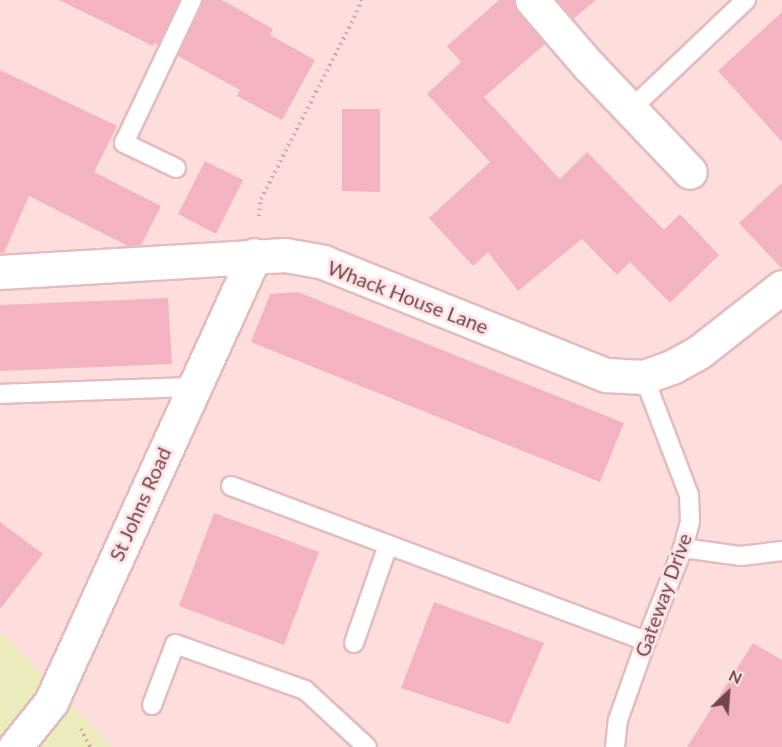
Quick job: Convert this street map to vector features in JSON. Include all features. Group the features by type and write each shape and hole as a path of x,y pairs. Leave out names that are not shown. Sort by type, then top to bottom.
{"street":[{"path":"532,0 630,110 690,172"},
{"name":"St Johns Road","path":"15,747 51,702 255,255"},
{"name":"Whack House Lane","path":"0,272 285,255 323,262 606,375 644,376 672,367 699,352 782,287"}],"lane":[{"path":"176,168 124,143 192,0"},
{"path":"630,110 746,0"},
{"name":"Gateway Drive","path":"615,747 618,720 646,640 684,548 690,522 688,495 644,376"},
{"path":"0,394 194,387"},
{"path":"231,486 646,640"},
{"path":"354,643 388,545"},
{"path":"684,548 741,556 782,551"},
{"path":"152,705 175,644 305,690 367,747"}],"path":[{"path":"255,255 261,200 357,12 360,0"}],"green space":[{"path":"0,631 112,747 0,747"}],"building":[{"path":"59,0 180,0 158,45 154,43 153,46"},
{"path":"203,0 222,0 273,29 270,35 315,60 282,120 237,96 240,90 178,56"},
{"path":"499,0 514,0 518,12 545,44 484,97 560,179 587,152 664,230 680,214 719,255 670,303 630,262 617,275 582,239 518,291 488,252 473,266 429,218 490,162 427,94 461,62 447,46"},
{"path":"557,0 596,0 573,19"},
{"path":"782,12 782,142 718,71"},
{"path":"0,70 117,126 94,172 161,206 141,245 128,246 29,196 4,253 0,253"},
{"path":"342,109 380,109 380,192 342,191"},
{"path":"205,161 243,180 216,234 178,214"},
{"path":"782,183 782,269 739,223"},
{"path":"298,292 624,423 600,482 251,342 270,294"},
{"path":"168,298 172,364 0,371 0,305"},
{"path":"214,513 319,552 284,645 179,606"},
{"path":"0,522 43,554 0,609"},
{"path":"434,602 544,643 509,724 401,688"},
{"path":"753,643 782,660 782,747 687,747"}]}
